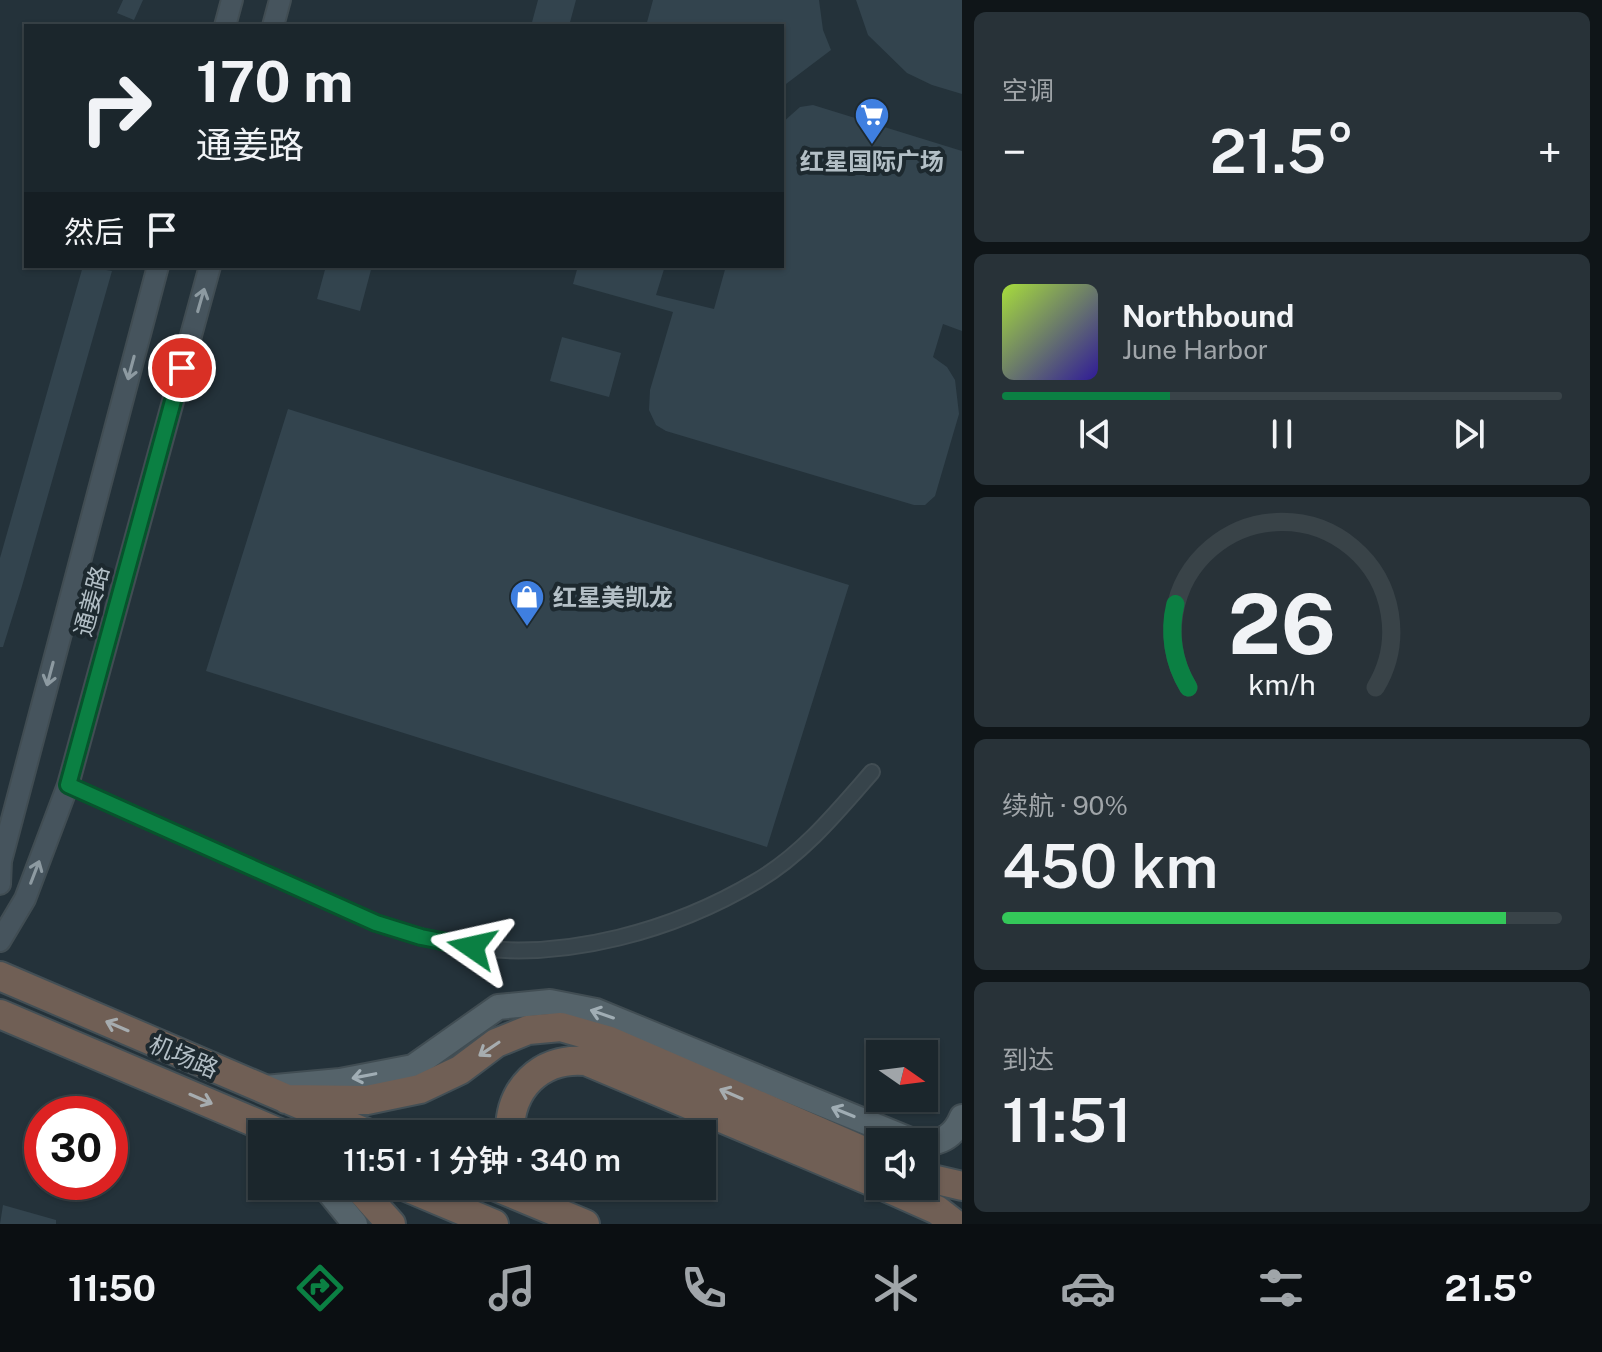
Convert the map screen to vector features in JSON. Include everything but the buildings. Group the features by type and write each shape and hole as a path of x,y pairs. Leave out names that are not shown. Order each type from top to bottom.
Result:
{"highway":[{"name":"机场路","path":"0,976 335,1120"},
{"name":"机场路","path":"0,1014 248,1121"},
{"path":"273,1094 367,1100 420,1089 460,1070 496,1043 528,1030 561,1027 610,1041 866,1152"},
{"path":"509,1120 516,1097 527,1082 542,1070 571,1060 586,1061 866,1178"},
{"path":"938,1180 962,1186"},
{"path":"370,1200 391,1224"},
{"path":"437,1200 494,1224"},
{"path":"542,1200 585,1224"},
{"path":"915,1200 937,1210 952,1222"}],"main road":[{"path":"273,1094 413,1067 498,1007 550,1002 596,1011 881,1128"},
{"path":"938,1140 945,1139 962,1117"},
{"path":"335,1200 355,1224"}],"street":[{"path":"226,24 232,0"},
{"path":"274,24 280,0"},
{"name":"通姜路","path":"0,884 1,861 157,268"},
{"name":"通姜路","path":"0,941 25,899 68,785 209,268"},
{"path":"68,785 376,923 421,937 472,947 534,950 638,932 705,907 759,880 820,831 872,772"}],"place":[{"name":"红星国际广场","path":"872,146"},
{"name":"红星美凯龙","path":"527,628"}],"route":[{"path":"182,368 68,785 376,923 421,937 472,947"}]}
